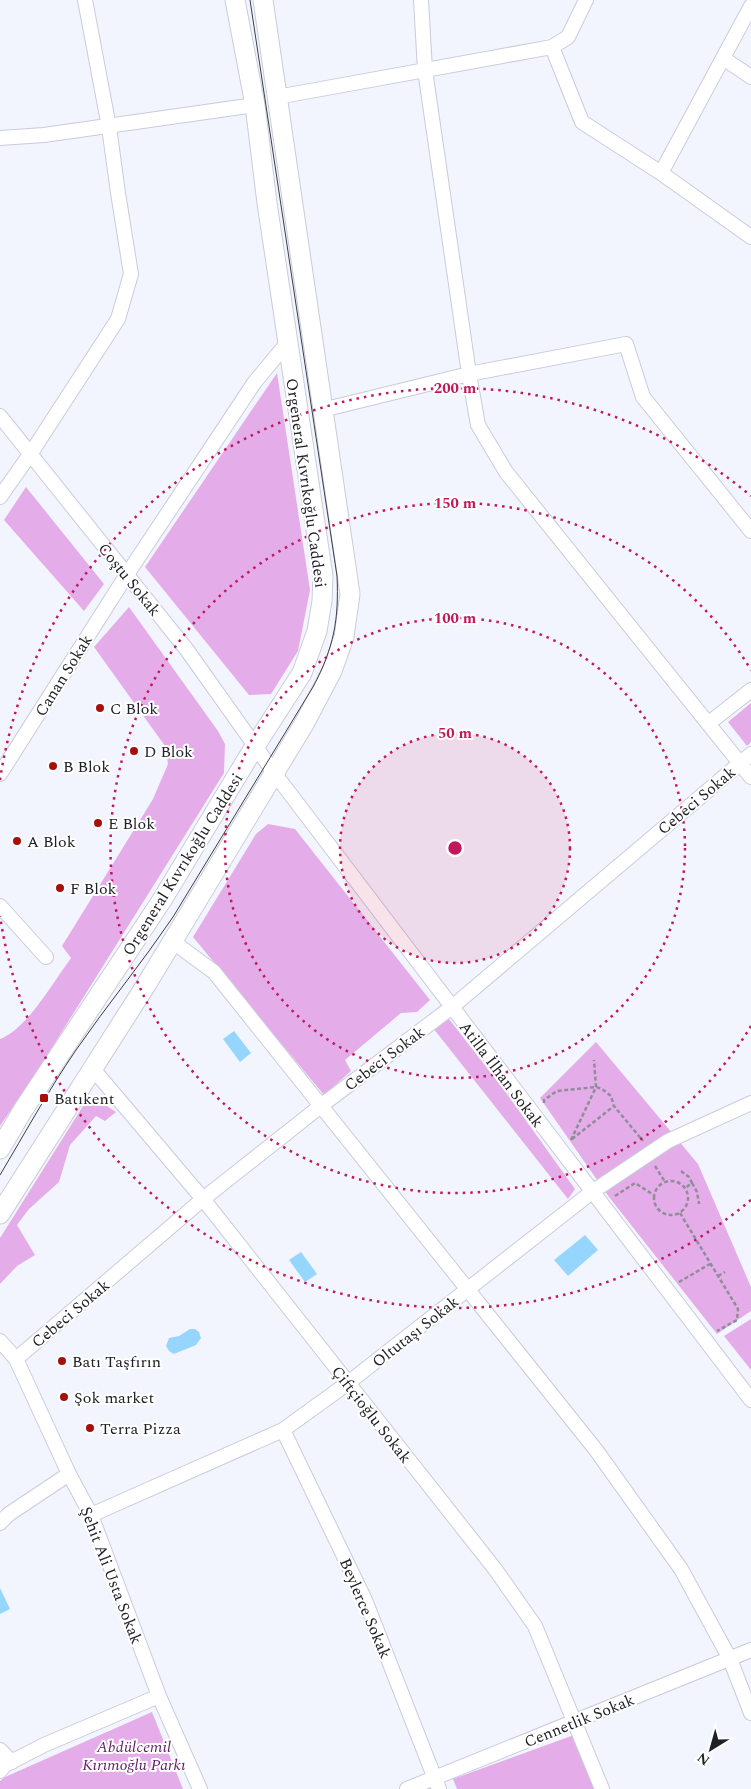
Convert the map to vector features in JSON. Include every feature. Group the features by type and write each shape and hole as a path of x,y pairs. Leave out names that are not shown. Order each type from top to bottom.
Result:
{"main road":[{"name":"Orgeneral Kıvrıkoğlu Caddesi","path":"0,1149 28,1102 162,900 255,746 302,673 317,631 322,601 323,576 267,203 255,105 235,0"},
{"path":"0,1214 172,942 275,774 332,672 344,637 350,594 262,0"}],"street":[{"path":"0,497 31,453 118,319 131,274 110,127 85,0"},
{"path":"421,0 425,70 478,425 506,472 751,777"},
{"path":"277,97 552,47 568,37 586,0"},
{"path":"661,174 751,6"},
{"path":"552,47 582,122 751,237"},
{"path":"723,58 751,77"},
{"path":"0,138 110,127 255,105"},
{"name":"Canan Sokak","path":"0,774 126,576 254,383 288,342"},
{"path":"322,410 469,374 626,344 643,397 751,531"},
{"name":"Coştu Sokak","path":"0,416 187,650 255,746"},
{"path":"709,723 751,690"},
{"name":"Atilla İlhan Sokak","path":"255,746 751,1400"},
{"name":"Cebeci Sokak","path":"16,1359 203,1199 322,1105 452,1007 751,754"},
{"path":"0,906 46,957"},
{"path":"172,942 214,972 596,1450 681,1569 730,1659 751,1713"},
{"name":"Çiftçioğlu Sokak","path":"93,1068 203,1199 495,1569 535,1626 602,1789"},
{"name":"Oltutaşı Sokak","path":"91,1515 283,1430 348,1383 592,1192 668,1141 751,1103"},
{"name":"Şehit Ali Usta Sokak","path":"0,1341 16,1359 69,1474 91,1515 159,1696 200,1789"},
{"name":"Beylerce Sokak","path":"283,1430 365,1600 437,1784"},
{"path":"0,1523 9,1514 69,1474"},
{"name":"Cennetlik Sokak","path":"407,1789 437,1784 574,1722 751,1650"},
{"path":"0,1771 5,1765 44,1745 159,1696"},
{"path":"0,1750 12,1762"}],"path":[{"path":"570,1141 596,1087 594,1060"},
{"path":"544,1106 544,1100 557,1091 596,1087 602,1089 611,1096 614,1106 643,1141 648,1154 665,1182"},
{"path":"570,1141 614,1106"},
{"path":"565,1134 570,1141"},
{"path":"681,1171 689,1177 697,1192 699,1204"},
{"path":"673,1181 681,1184 687,1191 686,1208 680,1213 670,1216 661,1213 655,1205 654,1196 658,1187 665,1182 673,1181"},
{"path":"610,1199 635,1183 654,1196"},
{"path":"684,1188 692,1183"},
{"path":"680,1213 738,1309 737,1320 717,1332 711,1325"},
{"path":"683,1290 677,1282 710,1264"},
{"path":"718,1276 725,1272"}],"green space":[{"path":"277,373 310,590 298,651 271,694 249,695 145,567"},
{"path":"26,487 104,584 84,611 4,520"},
{"path":"129,607 218,731 225,744 224,773 41,1065 0,1126 0,1039 10,1034 30,1015 71,958 62,946 153,799 168,764 165,746 94,647"},
{"path":"751,703 751,742 747,746 728,722"},
{"path":"268,824 295,829 430,1000 417,1012 401,1013 345,1060 351,1071 324,1095 193,937 256,834"},
{"path":"444,1017 449,1019 504,1090 575,1189 568,1199 433,1028"},
{"path":"596,1042 698,1164 751,1287 751,1311 717,1334 609,1197 540,1098"},
{"path":"90,1095 116,1112 105,1121 96,1116 70,1145 59,1182 29,1209 17,1225 35,1255 17,1266 0,1284 0,1238"},
{"path":"751,1319 751,1370 724,1336"},
{"name":"Abdülcemil Kırımoğlu Parkı","path":"152,1712 183,1789 0,1789 0,1781 5,1777"},
{"path":"574,1735 596,1789 457,1789 453,1779"}],"water":[{"path":"234,1031 251,1053 240,1062 223,1039"},
{"path":"585,1235 598,1250 568,1276 554,1260"},
{"path":"301,1252 317,1274 305,1282 289,1260"},
{"path":"190,1329 195,1329 199,1332 201,1338 196,1345 174,1354 169,1351 166,1346 169,1338 179,1336"},
{"path":"0,1588 10,1609 0,1614"}],"tram line":[{"path":"0,1175 46,1096 76,1050 173,917 313,687 326,659 334,633 337,606 337,576 250,0"}],"place":[{"name":"C Blok","path":"100,708"},
{"name":"D Blok","path":"134,751"},
{"name":"B Blok","path":"53,766"},
{"name":"E Blok","path":"98,823"},
{"name":"A Blok","path":"17,841"},
{"name":"F Blok","path":"60,888"},
{"name":"Batıkent","path":"44,1098"},
{"name":"Batı Taşfırın","path":"62,1361"},
{"name":"Şok market","path":"64,1397"},
{"name":"Terra Pizza","path":"90,1428"}]}
